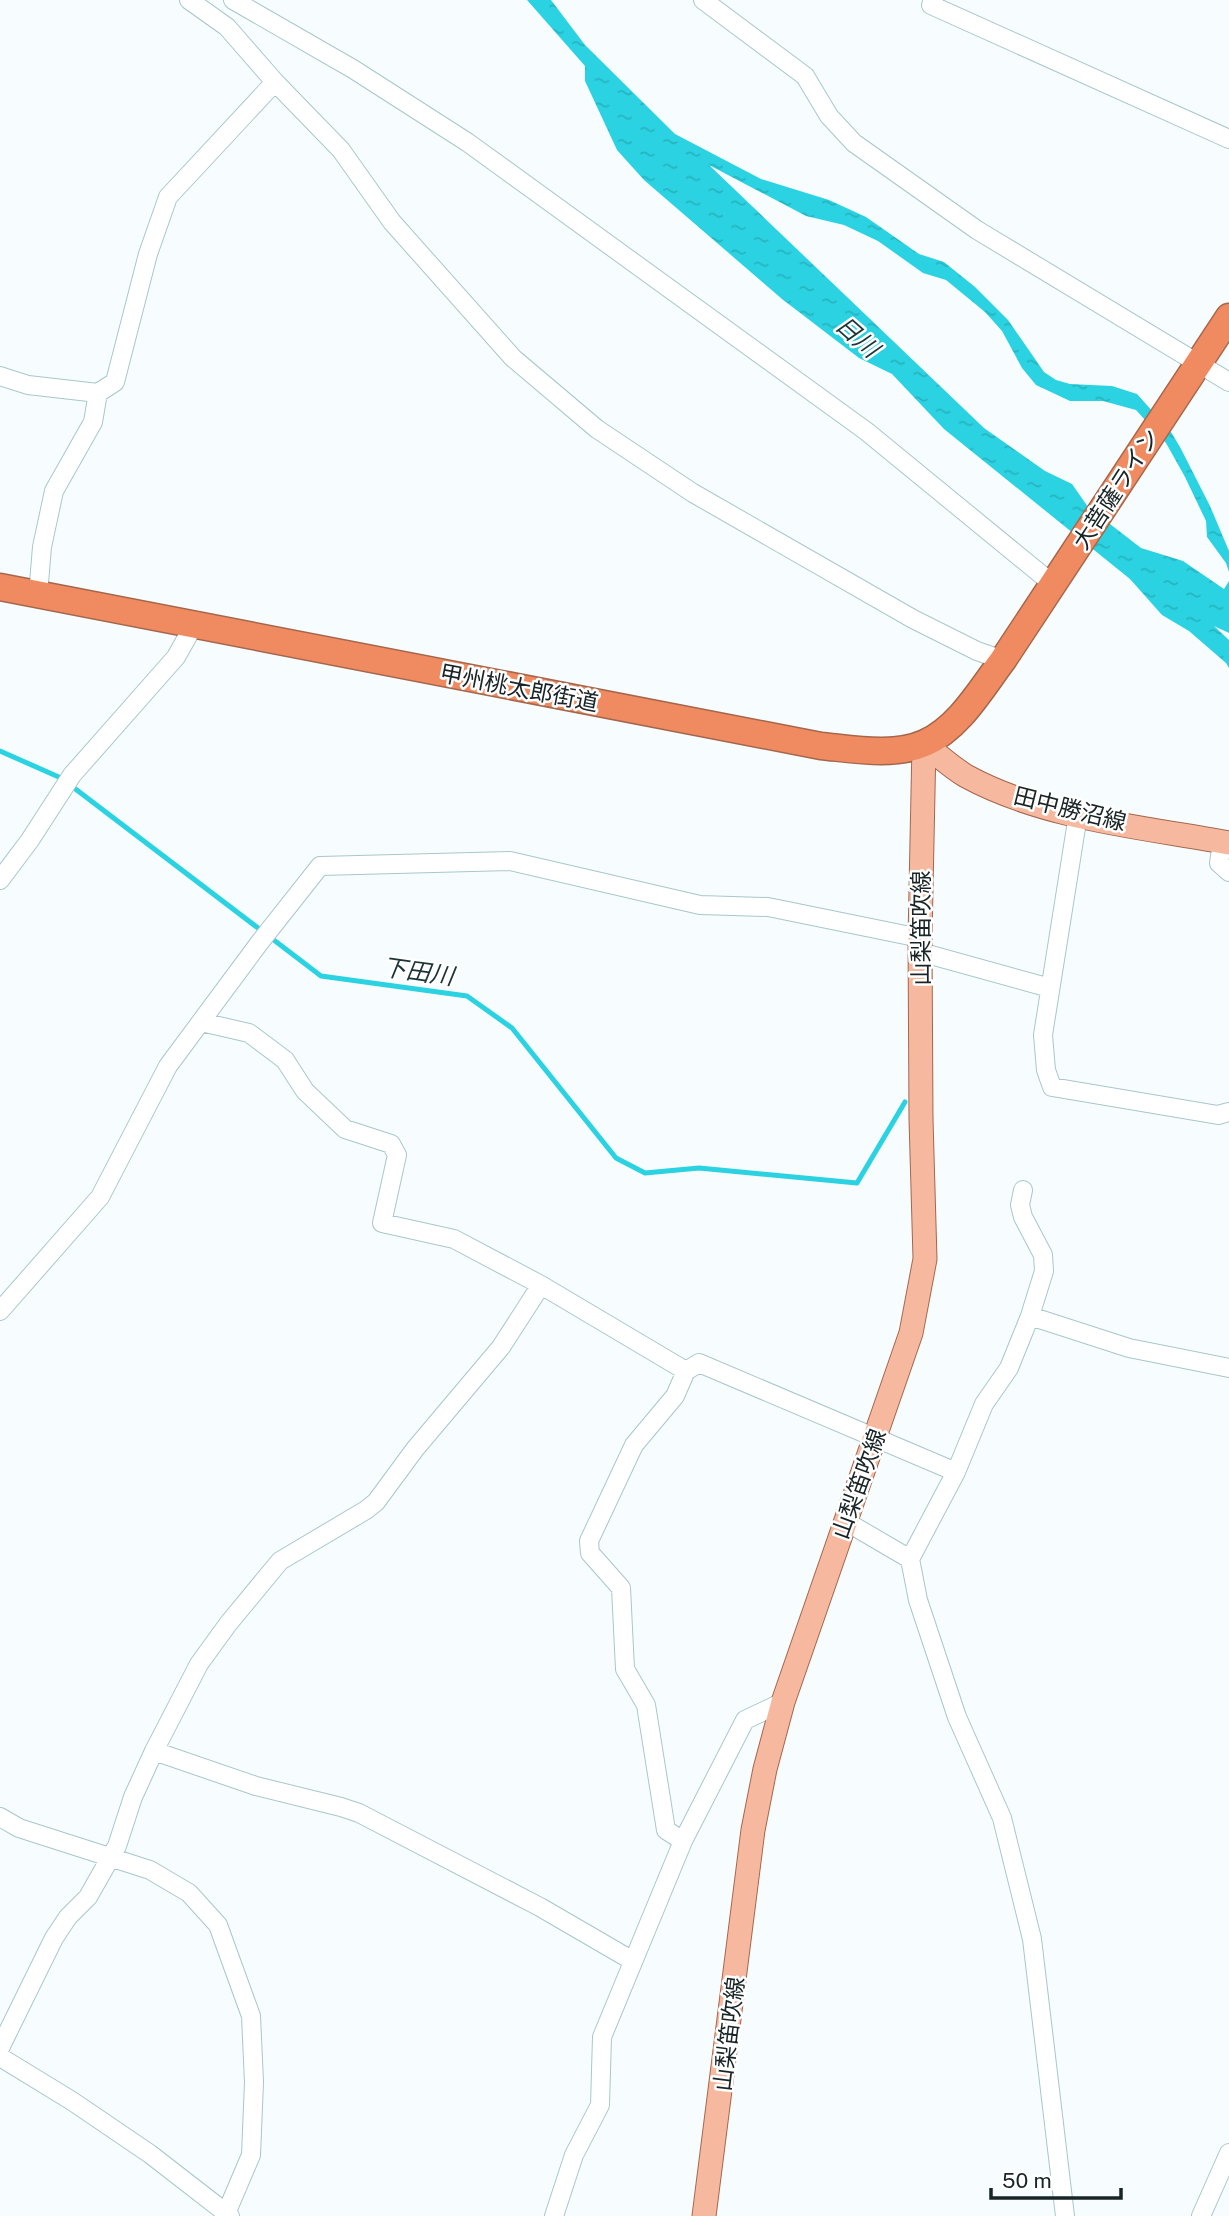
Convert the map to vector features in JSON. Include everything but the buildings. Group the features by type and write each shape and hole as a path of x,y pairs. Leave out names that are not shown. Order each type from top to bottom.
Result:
{"highway":[{"name":"大菩薩ライン","path":"1003,660 1229,317"},
{"name":"甲州桃太郎街道","path":"0,587 821,746 856,750 893,750 924,744 945,730 969,707 1003,660"}],"main road":[{"name":"田中勝沼線","path":"924,744 964,775 991,788 1078,815 1226,842"},
{"name":"山梨笛吹線","path":"704,2216 753,1830 765,1769 783,1702 911,1332 925,1259 920,945 924,744"}],"street":[{"path":"188,0 227,27 275,82 341,150 392,222 513,358 597,429 693,493 913,619 977,651 1003,660"},
{"path":"233,0 353,69 479,150 866,431 1054,585"},
{"path":"703,0 805,76 829,116 854,143 977,230 1195,369 1229,382"},
{"path":"934,0 931,5 1229,139"},
{"path":"0,376 28,384 98,393 115,382 148,254 168,197 275,82"},
{"path":"38,595 41,547 54,491 93,422 98,393"},
{"path":"0,880 30,840 67,782 176,657 194,625"},
{"path":"1078,815 1043,1035 1046,1070 1052,1087 1218,1115 1229,1112"},
{"path":"1226,842 1219,863 1229,872"},
{"path":"0,1311 100,1197 168,1066 320,866 510,861 700,905 768,906 920,945 1050,988"},
{"path":"201,1021 249,1033 285,1060 305,1091 345,1129 391,1144 397,1155 382,1223 454,1239 541,1285 686,1371"},
{"path":"1023,1190 1020,1205 1023,1217 1043,1255 1044,1271 1030,1316 1009,1368 984,1404 956,1472 910,1559 918,1600 957,1717 1002,1818 1032,1939 1065,2216"},
{"path":"0,2048 54,1938 68,1917 88,1897 117,1846 133,1797 153,1751 199,1664 280,1561 376,1502 415,1449 501,1347 541,1285"},
{"path":"1030,1316 1129,1348 1229,1368"},
{"path":"683,1841 666,1829 646,1705 625,1669 621,1588 590,1553 589,1541 634,1445 675,1395 686,1371 699,1363 956,1472"},
{"path":"845,1521 910,1559"},
{"path":"554,2216 574,2155 600,2105 602,2037 683,1841 745,1720 783,1702"},
{"path":"153,1751 256,1786 359,1813 540,1907 633,1961"},
{"path":"0,1817 19,1828 150,1870 189,1893 218,1925 251,2016 254,2082 251,2155 227,2215 150,2154 72,2101 0,2057"},
{"path":"1201,2216 1229,2153"}],"water":[{"name":"日川","path":"527,0 551,0 585,45 675,134 761,179 829,200 866,217 919,254 944,262 975,287 1008,320 1044,372 1056,380 1070,384 1112,386 1137,394 1171,432 1180,447 1229,551 1229,572 1226,563 1207,537 1206,521 1166,443 1136,410 1103,401 1070,401 1036,385 1022,368 1002,331 985,312 946,280 923,273 878,241 844,225 806,216 709,165 984,428 1045,471 1072,484 1088,507 1141,548 1183,561 1224,589 1229,581 1229,633 1214,626 1229,640 1229,668 1189,631 1162,615 1130,579 944,429 892,374 859,358 782,299 644,180 617,150 585,81 585,66"}],"waterway":[{"name":"下田川","path":"0,751 61,778 321,976 467,996 512,1028 616,1158 645,1173 699,1168 857,1183 905,1102"}]}
